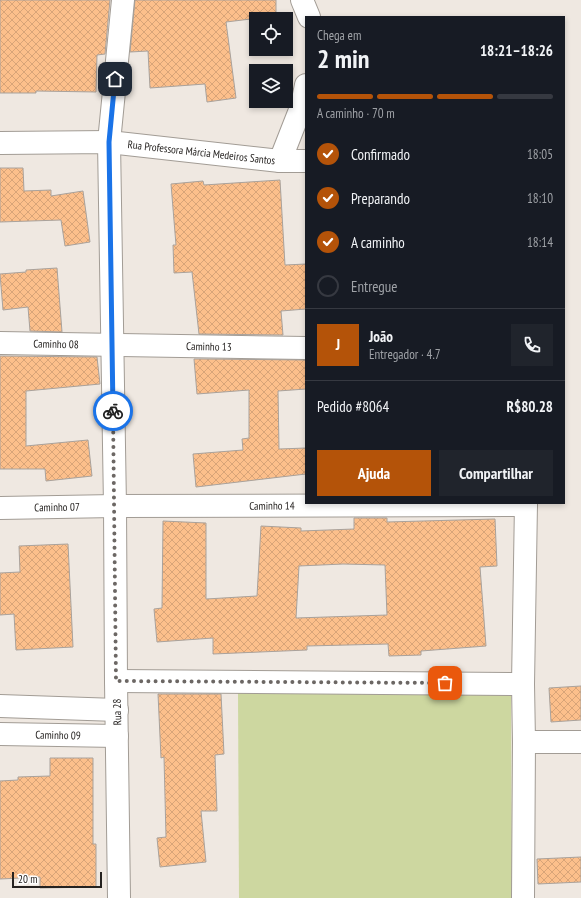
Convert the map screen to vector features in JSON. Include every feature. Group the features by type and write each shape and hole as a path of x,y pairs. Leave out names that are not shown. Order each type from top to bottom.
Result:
{"street":[{"name":"Rua 28","path":"119,898 109,142 123,0"},
{"path":"302,0 309,16"},
{"path":"280,161 302,105 305,90"},
{"name":"Rua Professora Márcia Medeiros Santos","path":"0,143 109,142 280,161 305,162"},
{"name":"Caminho 08","path":"0,343 112,344"},
{"name":"Caminho 13","path":"112,344 305,348"},
{"path":"523,898 523,684 526,504"},
{"name":"Caminho 14","path":"115,506 526,504"},
{"name":"Caminho 07","path":"0,508 115,506"},
{"path":"116,681 523,684"},
{"path":"0,706 117,710"},
{"name":"Caminho 09","path":"0,734 117,736"},
{"path":"524,742 581,742"}],"green space":[{"path":"511,692 512,898 239,898 238,693"}],"building":[{"path":"0,0 110,0 105,54 97,55 96,92 36,91 36,93 0,93"},
{"path":"135,0 276,0 276,12 249,12 249,19 226,22 236,98 207,102 205,84 150,88 148,51 130,52"},
{"path":"0,168 23,168 24,191 51,190 51,196 83,191 90,242 65,246 61,220 0,222"},
{"path":"280,180 285,265 305,264 305,309 281,311 283,335 199,334 192,272 174,273 173,245 176,245 171,184 203,181 204,185"},
{"path":"57,268 62,332 30,331 28,307 3,310 0,274 26,272 26,270"},
{"path":"0,356 97,357 100,384 26,391 26,446 88,440 92,476 46,481 45,469 0,469"},
{"path":"194,359 305,360 305,389 278,391 279,449 305,448 305,474 196,487 193,454 243,450 242,439 249,438 249,390 197,394"},
{"path":"354,518 387,518 387,522 495,519 497,566 480,567 486,646 421,651 421,655 389,656 388,644 307,646 307,650 213,654 213,638 157,642 154,609 162,608 163,521 206,523 206,599 257,596 261,526 301,528 301,531 354,529","holes":["343,564 385,565 387,615 296,618 299,566"]},
{"path":"68,544 73,647 16,650 14,614 0,615 0,573 20,572 19,546"},
{"path":"581,686 581,720 551,722 549,688"},
{"path":"158,694 221,694 224,754 215,755 217,811 201,811 206,862 160,867 157,838 166,837 164,757 161,758"},
{"path":"50,758 93,758 93,844 96,844 96,887 40,888 40,877 0,879 0,781 18,780 18,777 50,776"},
{"path":"581,857 581,882 538,884 537,859"}],"way so far":[{"path":"113,411 116,681 445,683"}],"route":[{"path":"113,411 109,142 115,79"}]}
